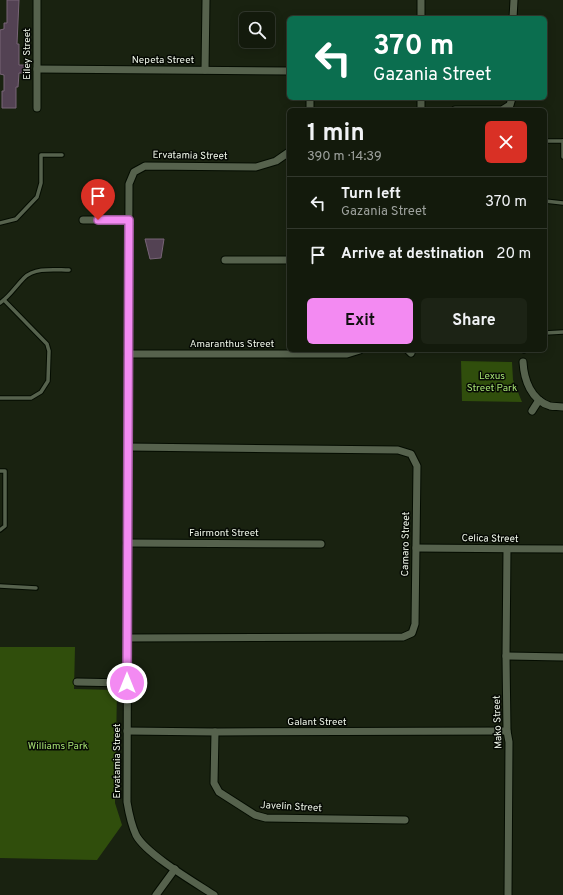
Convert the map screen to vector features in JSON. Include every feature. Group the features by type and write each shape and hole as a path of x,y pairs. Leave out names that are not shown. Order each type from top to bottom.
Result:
{"street":[{"name":"Eiley Street","path":"36,108 37,0"},
{"path":"206,0 206,70"},
{"path":"421,0 421,16"},
{"path":"513,16 514,0"},
{"name":"Nepeta Street","path":"37,69 287,71"},
{"name":"Ervatamia Street","path":"214,895 150,851 137,836 130,821 127,802 129,184 134,172 145,166 256,167 276,161 287,153"},
{"path":"83,220 129,220"},
{"path":"225,260 287,260"},
{"name":"Amaranthus Street","path":"128,354 347,354 354,352"},
{"path":"523,362 524,374 529,389 539,400 550,406 563,407"},
{"path":"532,411 539,400"},
{"name":"Camaro Street","path":"127,638 403,637 412,633 415,624 416,548 416,466 412,454 398,450 128,447"},
{"name":"Fairmont Street","path":"128,543 321,544"},
{"name":"Celica Street","path":"416,548 563,549"},
{"name":"Mako Street","path":"507,549 506,656 507,731 509,742 508,895"},
{"path":"506,656 563,657"},
{"path":"77,682 127,683"},
{"name":"Galant Street","path":"127,731 507,731"},
{"name":"Javelin Street","path":"215,732 214,782 219,792 255,815 266,818 405,820"},
{"path":"156,895 175,869"}],"lane":[{"path":"547,141 563,141 563,156"},
{"path":"0,223 16,219 37,197 41,183 41,155 62,155"},
{"path":"547,201 563,203"},
{"path":"0,303 25,277 40,271 69,270"},
{"path":"0,398 31,398 41,392 48,381 49,351 47,344 4,300"},
{"path":"547,333 563,332"},
{"path":"0,472 5,472 5,526 0,530"},
{"path":"0,586 36,588"}],"green space":[{"name":"Lexus Street Park","path":"461,361 512,362 513,380 522,402 462,401"},
{"name":"Williams Park","path":"0,647 75,647 74,689 117,690 115,803 122,825 97,860 0,858"}],"building":[{"path":"7,0 19,0 17,44 19,44 19,65 25,65 25,73 19,73 18,87 16,87 16,108 2,108 4,75 0,74 0,30 4,29 4,23 7,23"},
{"path":"145,239 164,239 161,258 150,259"}],"route":[{"path":"98,220 129,220 127,683"}]}
